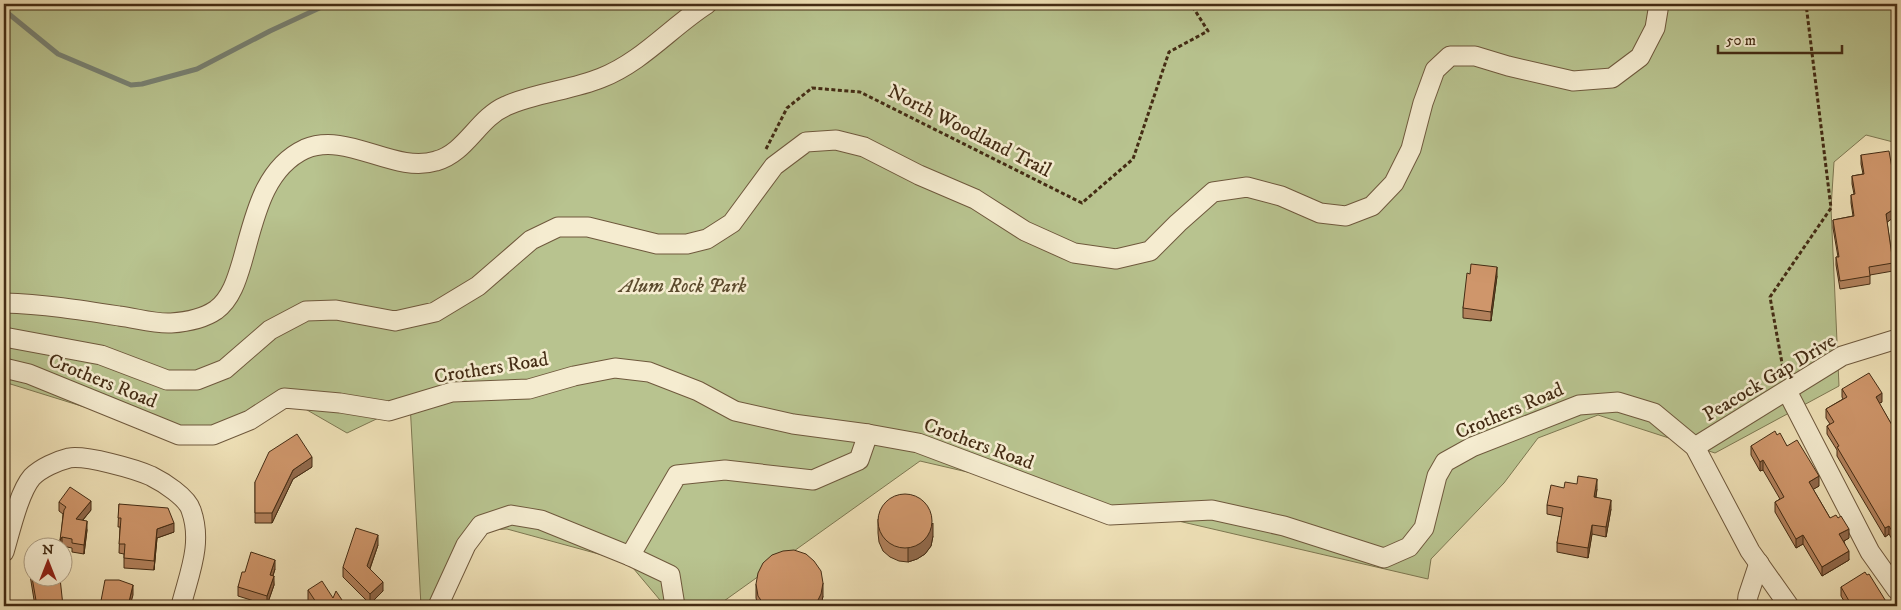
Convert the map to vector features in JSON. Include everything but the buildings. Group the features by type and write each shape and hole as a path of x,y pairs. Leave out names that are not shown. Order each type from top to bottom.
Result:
{"street":[{"path":"4,303 39,304 169,323 199,318 217,309 236,286 261,199 275,173 289,158 306,148 326,144 356,148 405,163 434,162 453,153 488,118 505,106 602,78 637,58 707,4"},
{"path":"4,338 101,355 167,380 197,380 225,369 270,330 306,311 336,310 396,320 434,312 478,286 531,240 558,227 588,227 657,244 687,244 707,239 732,223 774,166 806,142 836,140 864,147 919,175 975,199 1025,231 1074,253 1116,259 1150,251 1213,192 1247,187 1281,196 1320,213 1346,216 1372,206 1394,183 1411,149 1423,102 1435,70 1450,56 1475,56 1508,66 1573,81 1612,78 1640,57 1655,28 1659,4"},
{"name":"Peacock Gap Drive","path":"1695,447 1842,356 1897,339"},
{"name":"Crothers Road","path":"4,368 29,374 179,435 213,435 250,420 284,398 340,403 389,411 452,392 529,389 574,376 616,368 649,372 698,390 735,411 793,424 918,443 1110,515 1212,510 1284,526 1384,558 1409,547 1424,528 1437,476 1445,462 1472,447 1579,404 1618,402 1654,413 1695,447 1750,551 1788,606"},
{"path":"1787,391 1870,552 1897,590"},
{"path":"630,556 677,475 725,470 812,480 858,460 868,434"},
{"path":"4,552 22,497 32,478 48,465 70,458 100,461 151,476 175,491 191,507 196,528 196,549 181,606"},
{"path":"438,606 466,545 482,525 511,515 541,520 630,556 670,575 675,606"},
{"path":"1748,606 1748,596 1759,563"}],"path":[{"name":"North Woodland Trail","path":"763,153 786,108 812,88 860,92 1082,204 1133,160 1169,52 1208,31 1191,4"},
{"path":"1787,391 1770,297 1831,208 1806,4"}],"green space":[{"name":"Alum Rock Park","path":"4,4 1897,4 1897,143 1866,135 1834,162 1831,208 1839,386 1715,453 1598,415 1538,438 1504,483 1431,559 1428,579 920,461 717,606 665,606 628,562 507,529 486,530 441,606 421,606 410,403 347,433 288,399 215,438 165,432 4,382"}],"waterway":[{"path":"4,10 58,54 131,85 142,84 197,69 270,31 328,4"}]}
